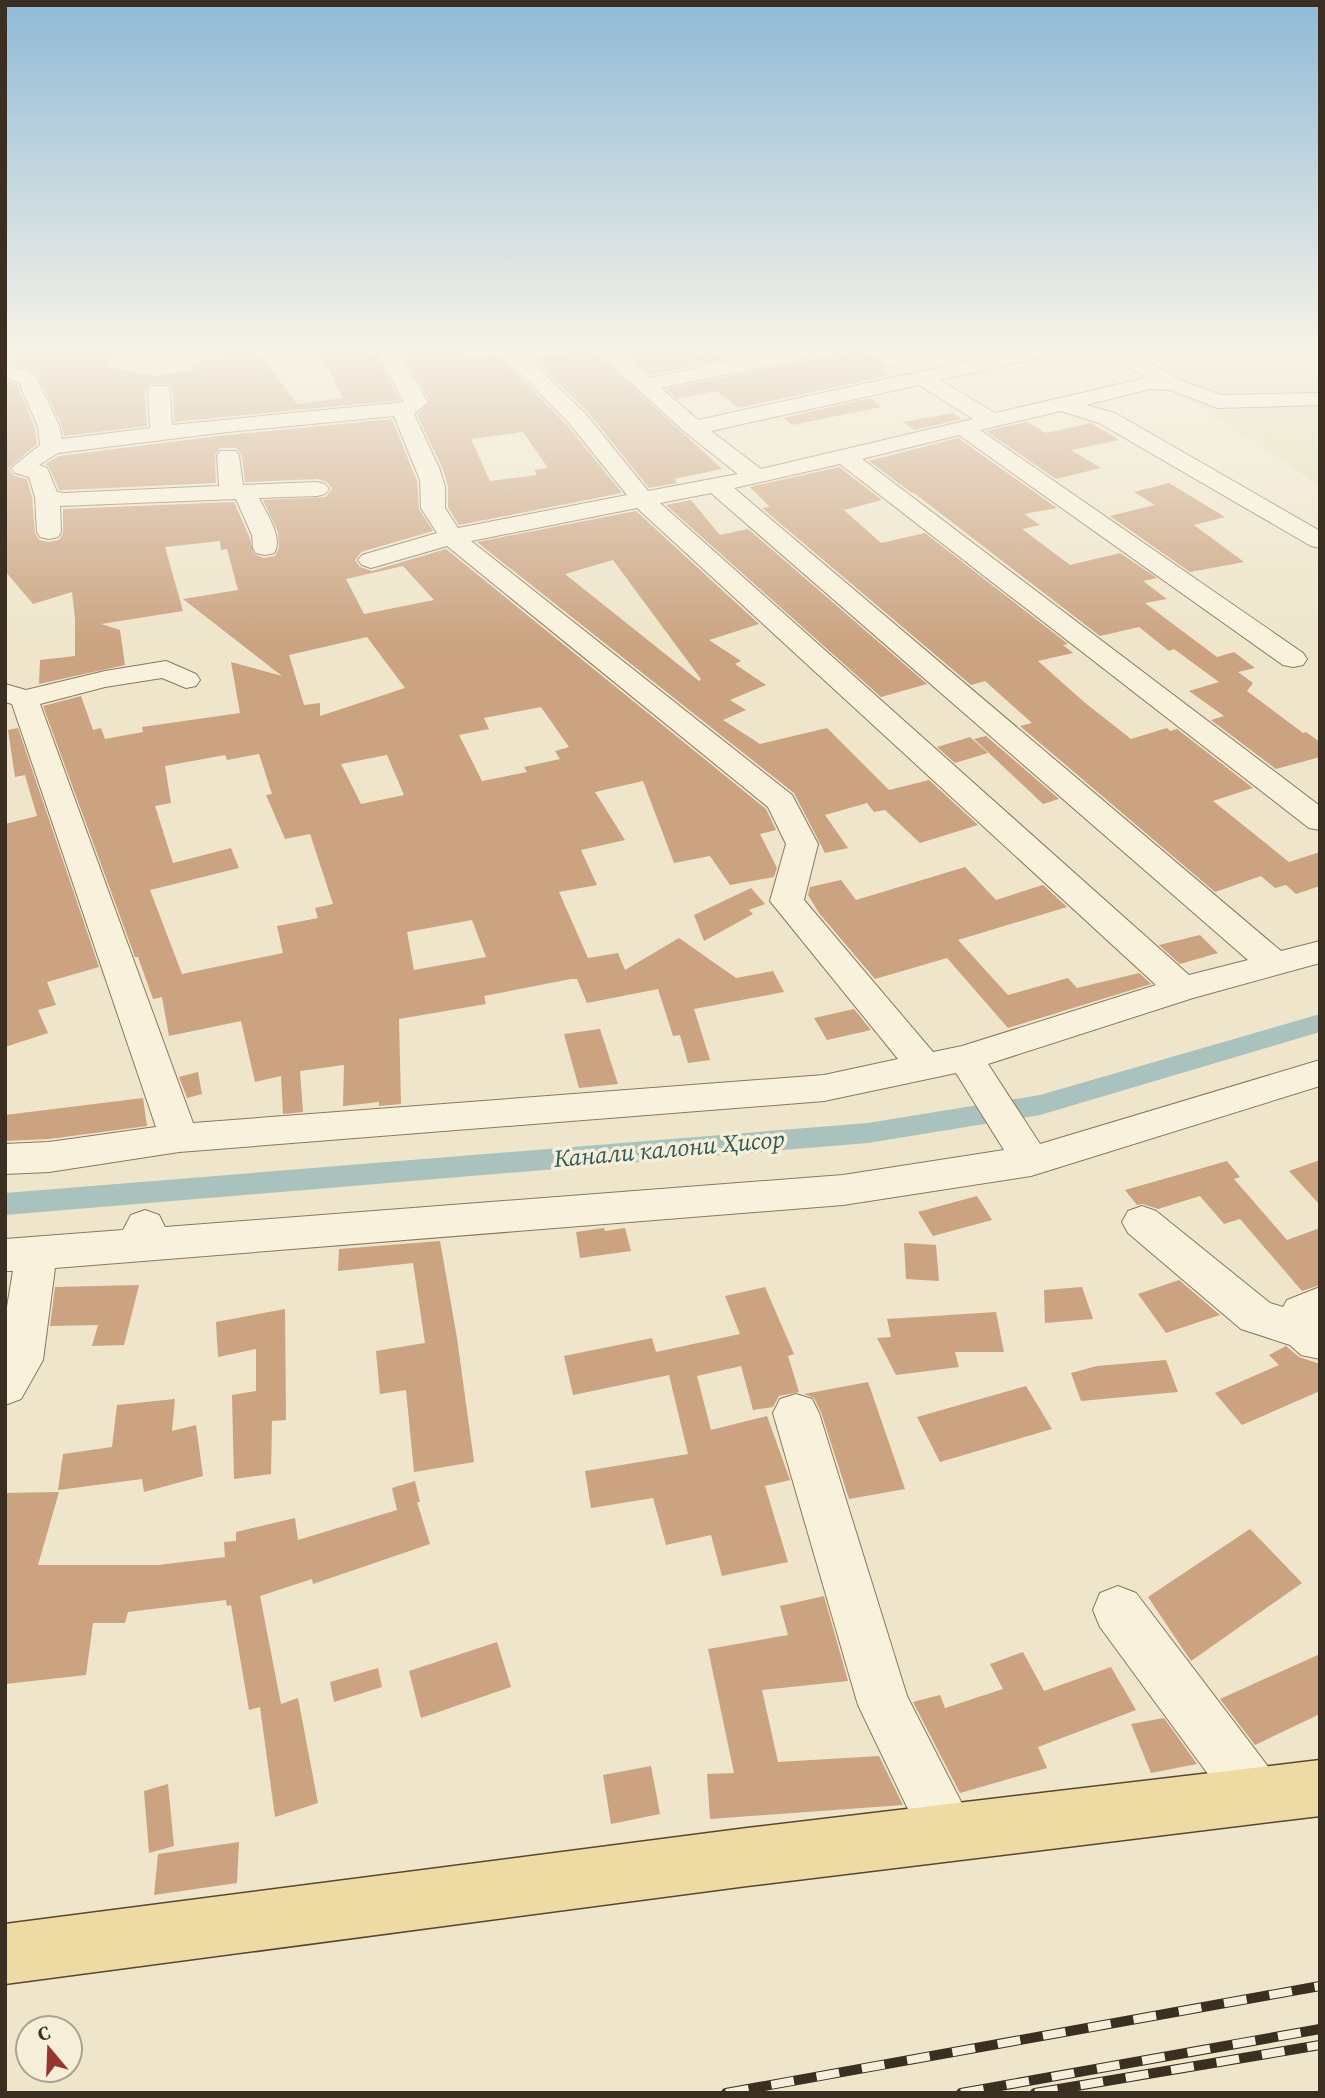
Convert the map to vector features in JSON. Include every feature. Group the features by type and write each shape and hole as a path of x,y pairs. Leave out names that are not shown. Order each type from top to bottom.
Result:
{"main road":[{"path":"5,1954 1320,1788"}],"street":[{"path":"14,472 48,450"},
{"path":"418,450 433,486 432,506 451,537 781,802 802,844 786,901 925,1067"},
{"path":"603,450 643,500 1182,989"},
{"path":"722,450 757,477"},
{"path":"371,560 451,537 717,486 875,450"},
{"path":"994,450 1293,659"},
{"path":"1162,450 1320,541"},
{"path":"228,456 231,487 264,535 265,548"},
{"path":"845,457 1320,821"},
{"path":"14,472 39,473 47,496 49,532"},
{"path":"717,486 1276,965"},
{"path":"47,496 64,500 317,489"},
{"path":"179,1138 15,696 166,669 186,680"},
{"path":"5,1159 49,1157 179,1138 824,1088 925,1067 968,1063 1182,989 1320,952"},
{"path":"968,1063 1026,1153"},
{"path":"5,1387 21,1360 21,1254 142,1236 843,1190 1026,1153 1320,1073"},
{"path":"1142,1222 1256,1317 1314,1327"},
{"path":"796,1413 884,1705 949,1833"},
{"path":"1118,1610 1257,1796"}],"shaded area":[{"path":"1266,450 1320,450 1320,486"}],"building":[{"path":"5,450 30,450 8,468 14,476 27,479 32,497 35,533 39,540 59,540 63,533 63,509 234,502 254,554 264,558 275,556 279,547 278,532 263,500 326,497 332,489 327,482 317,479 245,482 242,456 237,450 404,450 417,481 419,509 433,531 361,552 355,560 360,567 372,571 446,549 766,809 776,830 760,834 777,868 774,877 730,885 710,856 674,863 643,781 595,792 625,840 581,850 597,885 559,892 588,958 618,953 625,970 679,938 736,978 773,971 784,992 694,1009 710,1060 688,1063 680,1035 673,1036 658,989 587,1003 577,979 571,979 484,996 486,1004 399,1019 401,1104 379,1106 379,1102 343,1106 344,1065 300,1071 303,1112 283,1114 281,1076 255,1082 241,1021 169,1036 162,997 153,999 138,957 135,957 43,706 81,696 93,730 101,728 105,739 143,732 142,727 240,713 231,662 282,676 183,599 238,590 227,549 221,550 220,541 165,547 183,611 101,624 120,630 125,665 39,684 40,660 75,656 72,592 33,604 5,571","holes":["403,566 434,600 364,614 346,579","367,637 405,688 320,716 320,703 304,705 289,655","541,707 569,747 555,751 560,759 524,767 527,772 482,781 459,735 489,729 484,718","259,754 272,794 266,795 285,839 310,834 333,904 315,908 318,918 277,926 283,953 182,974 150,890 239,868 231,848 173,863 155,806 171,803 165,766 225,755 227,760","387,755 404,795 361,804 341,764","472,920 486,957 414,970 407,932"]},
{"path":"108,450 219,450 215,455 216,483 59,490 45,464 59,456"},
{"path":"434,450 476,450 490,481 537,475 534,470 548,468 535,450 587,450 622,493 459,525 448,507 448,487"},
{"path":"618,450 701,450 722,469 674,479 677,483 649,488"},
{"path":"912,450 975,450 1057,508 1024,514 1040,525 1022,529 1070,565 1120,553 1157,578 1143,581 1167,599 1145,603 1217,657 1234,652 1255,668 1238,672 1253,683 1247,691 1303,733 1306,732 1320,742 1320,757 1276,769 1211,720 1224,716 1189,691 1219,682 1174,649 1169,651 1139,627 1100,636 869,461"},
{"path":"1014,450 1071,450 1101,468 1056,479"},
{"path":"839,467 882,500 844,510 881,543 925,533 1068,644 1063,645 1073,653 1038,661 1131,739 1167,728 1170,731 1177,729 1253,788 1213,801 1289,862 1320,852 1320,886 1296,894 1286,885 1275,888 1261,876 1215,892 1020,726 1032,723 985,681 971,685 762,508 770,507 750,487"},
{"path":"1169,483 1225,517 1194,525 1244,562 1190,572 1110,516 1155,505 1134,492"},
{"path":"691,500 720,535 748,529 927,684 881,697 666,505"},
{"path":"636,511 759,624 709,640 741,661 735,664 766,685 730,700 746,710 723,720 760,744 827,728 889,790 929,780 978,825 920,843 885,810 874,812 867,803 825,815 848,848 825,853 794,793 477,542","holes":["613,560 701,679 699,681 565,574"]},
{"path":"18,728 99,967 47,982 56,1005 38,1010 48,1033 5,1047 5,824 37,816 25,775 15,777 8,730"},
{"path":"986,736 1059,799 1043,804 974,739"},
{"path":"970,737 988,753 955,763 937,747"},
{"path":"965,867 996,900 1043,885 1067,907 958,940 1008,995 1068,978 1077,988 1139,973 1151,984 1008,1028 947,958 875,979 819,913 808,895 810,887 841,880 856,900"},
{"path":"751,888 765,904 749,910 753,914 704,941 694,915"},
{"path":"1200,935 1218,953 1180,964 1159,945"},
{"path":"854,1009 871,1030 827,1040 814,1018"},
{"path":"600,1029 618,1084 579,1088 564,1034"},
{"path":"198,1072 202,1094 187,1098 179,1077"},
{"path":"143,1098 147,1126 49,1139 5,1141 5,1115"},
{"path":"1320,1160 1320,1205 1289,1171"},
{"path":"1227,1161 1240,1177 1234,1179 1287,1240 1320,1228 1320,1285 1302,1291 1240,1219 1224,1224 1200,1196 1158,1209 1143,1204 1137,1205 1125,1190"},
{"path":"977,1196 992,1220 933,1236 918,1212"},
{"path":"604,1228 605,1231 625,1228 631,1251 580,1258 576,1232"},
{"path":"440,1241 474,1462 414,1472 406,1390 380,1394 376,1351 425,1343 413,1263 338,1271 339,1249"},
{"path":"904,1243 936,1245 939,1281 906,1279"},
{"path":"1179,1280 1220,1315 1166,1333 1138,1294"},
{"path":"139,1285 124,1345 92,1346 98,1325 50,1326 55,1287"},
{"path":"765,1287 794,1354 788,1356 799,1392 779,1396 773,1407 753,1410 741,1366 697,1376 711,1430 767,1416 790,1480 765,1486 788,1562 722,1576 711,1535 666,1545 653,1498 591,1508 585,1471 688,1454 669,1375 573,1395 564,1356 652,1338 656,1352 740,1334 725,1296"},
{"path":"1082,1287 1093,1319 1045,1323 1044,1290"},
{"path":"285,1309 286,1420 272,1421 271,1474 234,1479 232,1395 256,1391 256,1349 218,1357 216,1322"},
{"path":"996,1312 1004,1352 955,1352 959,1367 896,1375 877,1338 891,1337 887,1319"},
{"path":"1286,1346 1299,1357 1320,1364 1320,1391 1242,1425 1215,1393 1279,1365 1269,1355"},
{"path":"1166,1360 1178,1392 1081,1401 1071,1373 1097,1366"},
{"path":"868,1382 905,1489 849,1499 821,1412 814,1398 804,1394"},
{"path":"1026,1386 1052,1429 940,1462 917,1417"},
{"path":"175,1399 172,1431 196,1425 203,1476 144,1492 142,1479 58,1490 63,1454 112,1447 117,1405"},
{"path":"415,1481 420,1502 417,1502 430,1544 313,1584 312,1579 260,1596 281,1704 298,1698 318,1803 275,1817 260,1707 249,1710 231,1605 227,1606 226,1600 128,1612 125,1623 93,1623 86,1675 5,1684 5,1493 59,1492 38,1565 158,1565 225,1557 224,1542 236,1541 236,1532 295,1518 298,1540 397,1510 392,1488"},
{"path":"1250,1529 1302,1583 1191,1661 1148,1597"},
{"path":"824,1596 848,1681 762,1690 778,1762 879,1756 903,1805 710,1819 707,1774 734,1773 708,1649 788,1635 780,1606"},
{"path":"497,1642 511,1687 421,1718 409,1671"},
{"path":"1023,1652 1044,1691 1111,1667 1136,1710 1038,1747 1047,1768 960,1793 913,1702 940,1695 945,1708 1003,1689 990,1664"},
{"path":"1320,1654 1320,1714 1255,1745 1220,1699"},
{"path":"378,1668 382,1687 334,1702 330,1682"},
{"path":"1164,1718 1197,1764 1151,1773 1131,1724"},
{"path":"651,1766 660,1814 611,1824 603,1775"},
{"path":"168,1784 174,1846 149,1853 144,1791"},
{"path":"239,1842 237,1883 154,1895 158,1854"}],"waterway":[{"name":"Канали калони Ҳисор","path":"5,1204 868,1133 1040,1105 1320,1023"}],"railway":[{"path":"726,2093 1320,1986"},
{"path":"961,2093 1320,2029"},
{"path":"1035,2093 1320,2045"}]}
